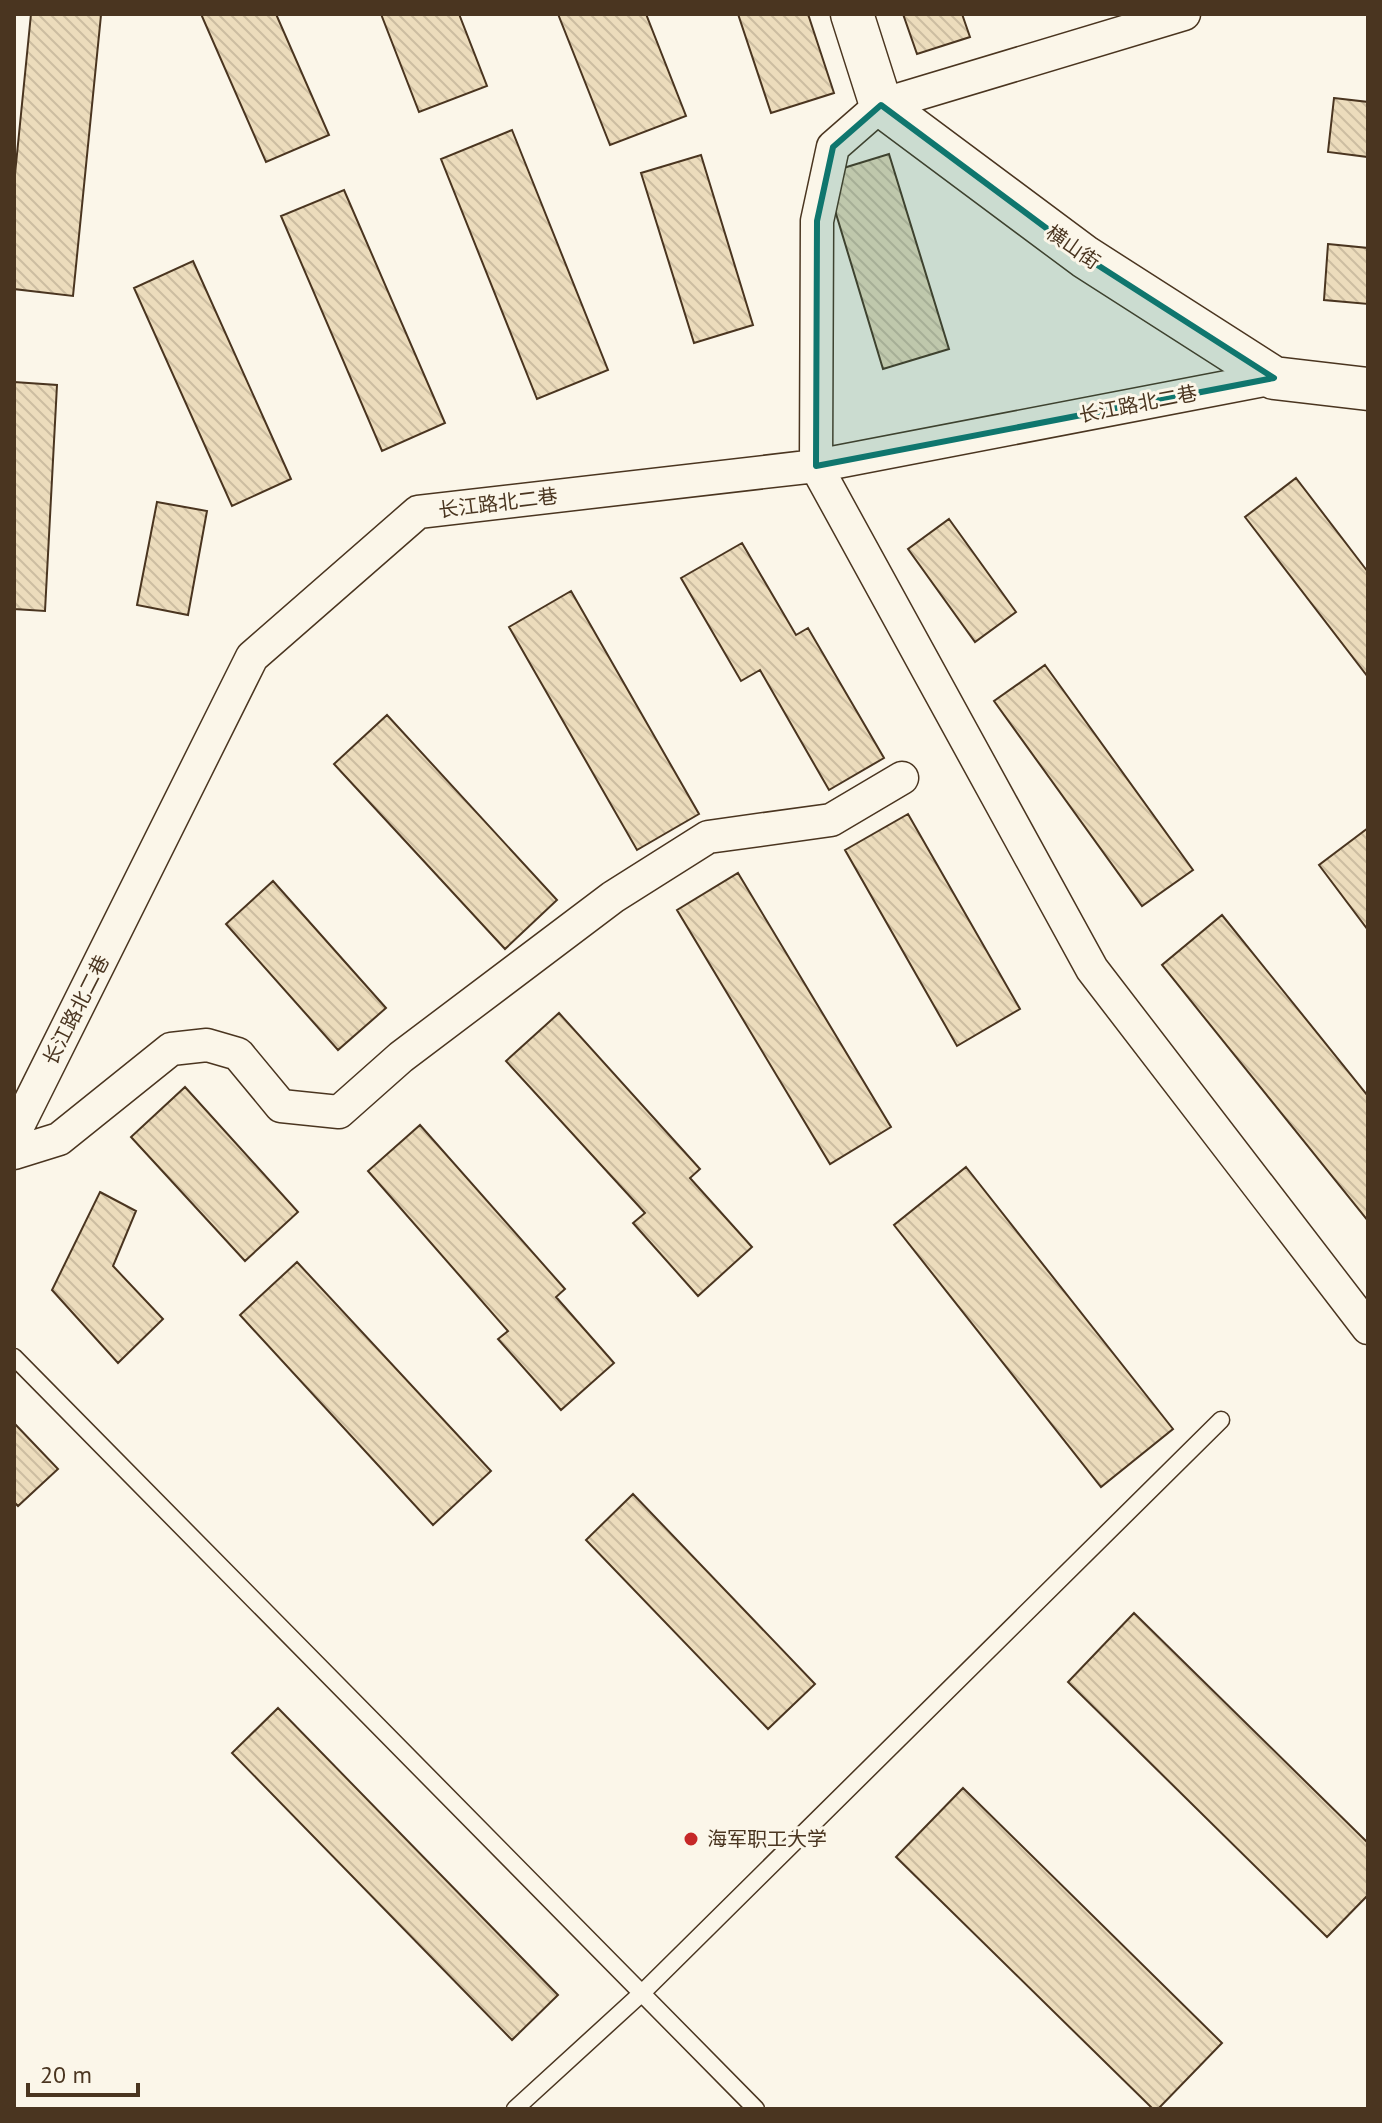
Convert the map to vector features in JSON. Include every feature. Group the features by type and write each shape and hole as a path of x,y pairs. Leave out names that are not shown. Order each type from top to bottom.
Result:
{"street":[{"path":"852,14 881,105"},
{"path":"1184,14 881,105 833,147 817,221 816,466 1092,969 1368,1328"},
{"name":"横山街","path":"881,105 1085,257 1274,378 1368,389"},
{"name":"长江路北二巷","path":"14,1134 252,657 418,512 816,466 1274,378"},
{"path":"14,1153 59,1139 171,1049 207,1045 238,1054 281,1106 339,1112 401,1057 613,897 708,837 831,820 902,778"}],"lane":[{"path":"14,1357 756,2109"},
{"path":"515,2109 643,1992 1221,1420"}],"highlighted area":[{"path":"881,105 1085,257 1274,378 816,466 817,221 833,147"}],"building":[{"path":"31,14 101,15 73,296 14,289 14,184"},
{"path":"201,14 276,14 329,135 266,162"},
{"path":"381,14 459,14 487,86 419,112"},
{"path":"558,14 646,14 686,116 610,145"},
{"path":"738,14 808,14 834,93 771,113"},
{"path":"903,14 962,14 970,37 917,54"},
{"path":"1334,98 1368,102 1368,157 1328,152"},
{"path":"512,130 608,370 537,399 441,159"},
{"path":"889,154 949,349 883,369 824,174"},
{"path":"701,155 753,325 694,343 641,173"},
{"path":"344,190 445,423 382,451 281,216"},
{"path":"1328,244 1368,248 1368,304 1324,300"},
{"path":"193,261 291,479 232,506 134,288"},
{"path":"14,382 57,385 45,611 14,609"},
{"path":"1296,478 1368,572 1368,677 1245,517"},
{"path":"157,502 207,511 188,615 137,605"},
{"path":"949,519 1016,612 975,642 908,549"},
{"path":"742,543 796,635 808,628 884,758 829,790 760,670 741,681 681,578"},
{"path":"571,591 699,814 637,850 509,627"},
{"path":"1045,665 1193,870 1142,906 994,701"},
{"path":"387,715 557,900 505,949 334,764"},
{"path":"908,814 1020,1009 957,1046 845,850"},
{"path":"1368,828 1368,930 1319,865"},
{"path":"738,873 891,1127 830,1164 677,910"},
{"path":"273,881 386,1008 338,1050 226,924"},
{"path":"1222,915 1368,1096 1368,1221 1162,965"},
{"path":"559,1013 700,1169 690,1178 752,1247 698,1296 633,1223 645,1213 506,1061"},
{"path":"185,1087 298,1212 245,1261 131,1137"},
{"path":"420,1125 565,1289 556,1297 614,1363 561,1410 498,1339 508,1331 368,1171"},
{"path":"966,1167 1173,1429 1101,1487 894,1225"},
{"path":"100,1192 136,1211 113,1266 163,1319 118,1363 52,1290"},
{"path":"297,1262 491,1471 433,1525 240,1315"},
{"path":"14,1423 58,1469 18,1506 14,1502"},
{"path":"633,1494 815,1684 768,1729 586,1540"},
{"path":"1134,1613 1368,1843 1368,1895 1327,1937 1068,1682"},
{"path":"278,1708 558,1995 512,2040 232,1753"},
{"path":"963,1788 1222,2043 1158,2109 1153,2109 896,1857"}],"place":[{"name":"海军职工大学","path":"691,1839"}]}
